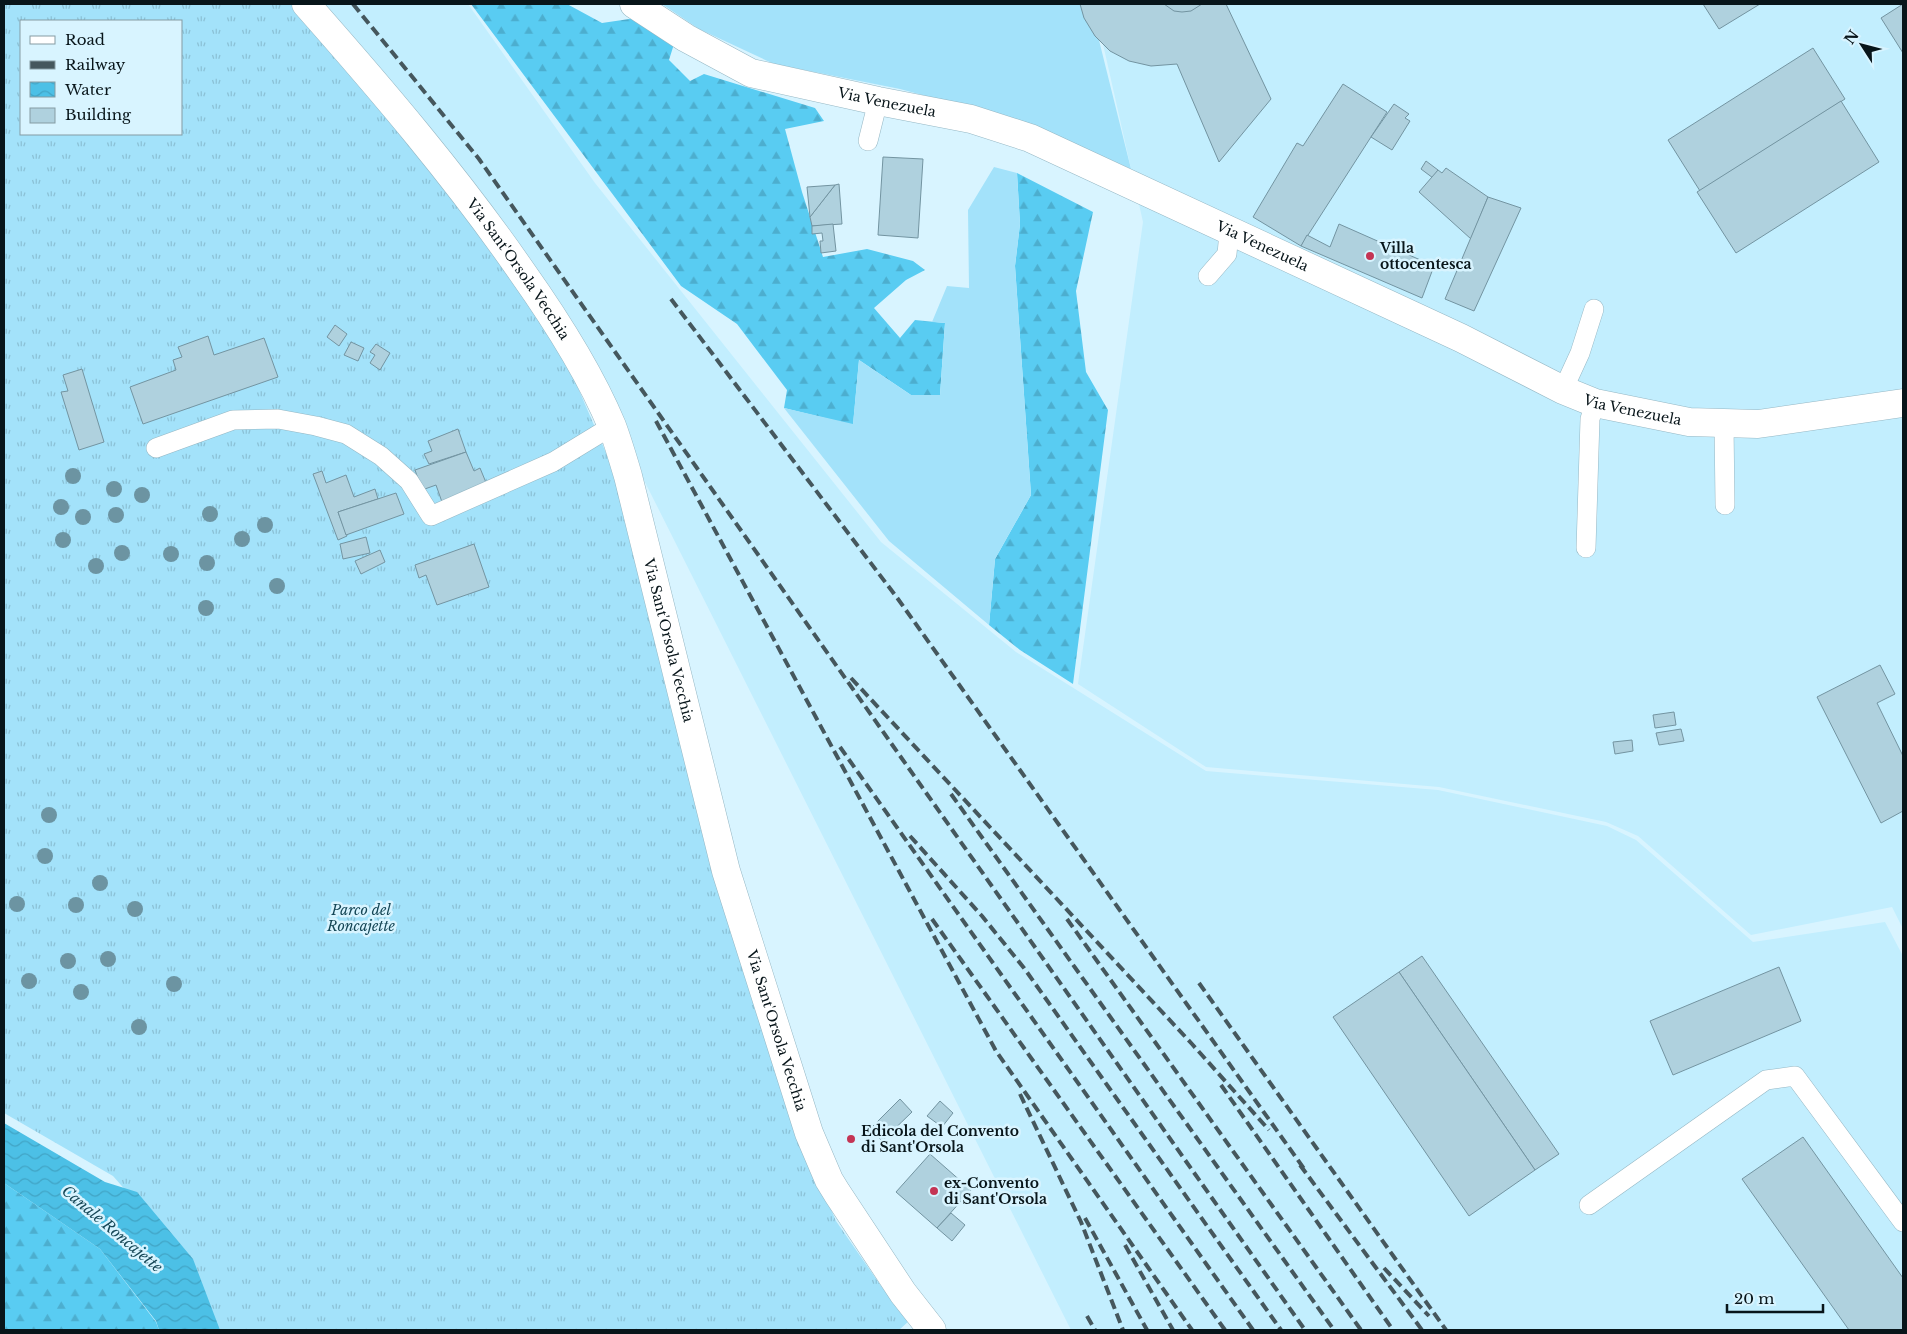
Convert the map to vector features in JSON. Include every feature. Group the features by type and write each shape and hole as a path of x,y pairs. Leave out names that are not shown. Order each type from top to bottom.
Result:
{"street":[{"name":"Via Sant'Orsola Vecchia","path":"306,4 404,118 487,221 555,319 585,371 612,426 628,476 726,871 809,1133 829,1180 837,1193 903,1293 932,1330"},
{"name":"Via Venezuela","path":"634,4 686,38 751,73 971,119 1030,138 1229,232 1434,325 1563,390 1595,403 1689,422 1758,424 1903,403"}],"lane":[{"path":"868,141 878,101"},
{"path":"1208,276 1227,254 1229,232"},
{"path":"1563,390 1580,353 1594,309"},
{"path":"1586,548 1590,419 1595,403"},
{"path":"156,448 233,420 278,419 316,426 346,434 381,456 408,481 431,516 553,462 612,426"},
{"path":"1724,423 1725,504"},
{"path":"1589,1205 1766,1080 1795,1076 1903,1222"}],"shaded area":[{"path":"310,4 468,4 595,183 881,542 1016,652 1206,771 1438,790 1607,826 1636,840 1753,942 1885,922 1903,956 1903,1330 1071,1330 559,311"},
{"path":"1094,4 1903,4 1903,929 1892,907 1751,935 1638,836 1606,822 1439,787 1206,767 1078,684 1143,222"}],"green space":[{"name":"Parco del Roncajette","path":"4,4 295,4 337,51 550,323 616,476 802,1143 836,1221 881,1286 909,1321 899,1330 218,1330 196,1270 113,1176 4,1113"},
{"path":"471,4 567,4 602,23 636,18 674,44 669,60 690,81 704,74 815,108 824,121 785,129 802,192 823,257 867,249 913,261 925,270 906,280 874,308 900,338 915,320 945,323 940,395 911,395 859,360 853,425 784,408 787,390 737,324 681,286"},
{"path":"662,4 1090,4 1131,169 1031,124 900,89 774,64 699,29"},
{"path":"994,167 1017,173 1020,224 1015,266 1031,495 995,559 989,625 889,541 784,408 853,424 859,360 911,395 940,395 945,323 932,322 947,286 969,288 968,210"},
{"path":"1017,173 1093,212 1076,291 1086,372 1108,410 1073,684 1020,650 989,625 995,559 1031,495 1015,266 1020,224"},
{"path":"4,1183 100,1249 156,1322 159,1330 4,1330"}],"water":[{"name":"Canale Roncajette","path":"4,1123 105,1182 137,1192 193,1259 220,1330 159,1330 156,1321 100,1249 4,1183"}],"building":[{"path":"1080,4 1226,4 1271,99 1219,162 1177,64 1151,66 1129,61 1110,51 1095,36 1084,18"},
{"path":"1164,4 1202,4 1191,11 1182,12 1174,11"},
{"path":"1703,4 1760,4 1719,29"},
{"path":"1903,4 1903,53 1881,18"},
{"path":"1813,48 1845,99 1700,191 1668,140"},
{"path":"1343,84 1387,112 1301,246 1253,217 1297,143 1303,146"},
{"path":"1841,101 1879,162 1736,253 1697,192"},
{"path":"1394,104 1409,114 1405,118 1410,121 1392,150 1371,137"},
{"path":"883,157 923,159 918,238 878,235"},
{"path":"1426,161 1438,170 1433,178 1421,169"},
{"path":"1446,168 1488,197 1471,239 1419,192 1438,170 1442,173"},
{"path":"839,184 842,224 812,226 810,217 835,185"},
{"path":"835,185 810,217 807,187"},
{"path":"1488,197 1521,208 1474,311 1445,299"},
{"path":"833,224 836,251 821,253 820,241 823,241 822,233 812,234 812,226"},
{"name":"Villa ottocentesca","path":"1339,224 1434,266 1422,298 1301,246 1307,235 1330,247"},
{"path":"335,325 347,334 339,346 327,337"},
{"path":"208,336 214,355 264,338 278,377 143,424 130,387 176,370 173,360 182,357 178,347"},
{"path":"351,342 364,348 358,361 344,355"},
{"path":"376,344 390,353 380,370 370,363 375,355 370,352"},
{"path":"82,369 104,442 79,450 61,392 68,391 63,375"},
{"path":"458,429 466,452 429,464 424,454 432,451 428,441"},
{"path":"466,452 474,471 480,468 487,485 442,502 436,485 422,490 415,470"},
{"path":"322,471 326,483 346,475 354,497 375,489 378,499 338,512 347,536 338,540 313,474"},
{"path":"396,493 404,514 346,535 338,512"},
{"path":"366,537 370,553 343,559 340,544"},
{"path":"474,544 489,587 437,605 426,575 419,578 415,565"},
{"path":"380,550 385,562 361,574 355,561"},
{"path":"1880,665 1895,694 1877,703 1903,756 1903,811 1881,823 1817,697"},
{"path":"1674,712 1676,725 1655,728 1653,715"},
{"path":"1681,729 1684,741 1659,745 1656,733"},
{"path":"1632,740 1633,751 1615,754 1613,742"},
{"path":"1422,956 1559,1154 1535,1170 1399,972"},
{"path":"1779,967 1801,1021 1673,1075 1650,1021"},
{"path":"1399,972 1535,1170 1469,1216 1333,1017"},
{"path":"900,1099 912,1112 882,1141 870,1129"},
{"path":"940,1101 953,1113 942,1127 927,1116"},
{"path":"1803,1137 1903,1278 1903,1330 1849,1330 1742,1179"},
{"name":"ex-Convento di Sant'Orsola","path":"930,1154 971,1190 937,1228 896,1192"},
{"path":"951,1213 965,1225 952,1241 937,1228"}],"railway":[{"path":"353,4 479,159 1305,1330"},
{"path":"671,299 898,599 1305,1170"},
{"path":"656,421 996,1051 1192,1330"},
{"path":"851,678 1192,1044 1269,1130"},
{"path":"840,747 1253,1330"},
{"path":"951,794 1334,1330"},
{"path":"910,836 982,916 1024,968 1281,1330"},
{"path":"932,919 1225,1330"},
{"path":"1067,919 1361,1330"},
{"path":"1199,983 1446,1330"},
{"path":"1221,1085 1393,1330"},
{"path":"1020,1094 1081,1222 1123,1330"},
{"path":"1300,1165 1422,1330"},
{"path":"1085,1218 1147,1330"},
{"path":"1125,1245 1173,1330"},
{"path":"1384,1268 1429,1316"},
{"path":"1087,1316 1095,1330"}],"place":[{"name":"Villa ottocentesca","path":"1370,256"},
{"name":"Edicola del Convento di Sant'Orsola","path":"851,1139"},
{"name":"ex-Convento di Sant'Orsola","path":"934,1191"}]}
